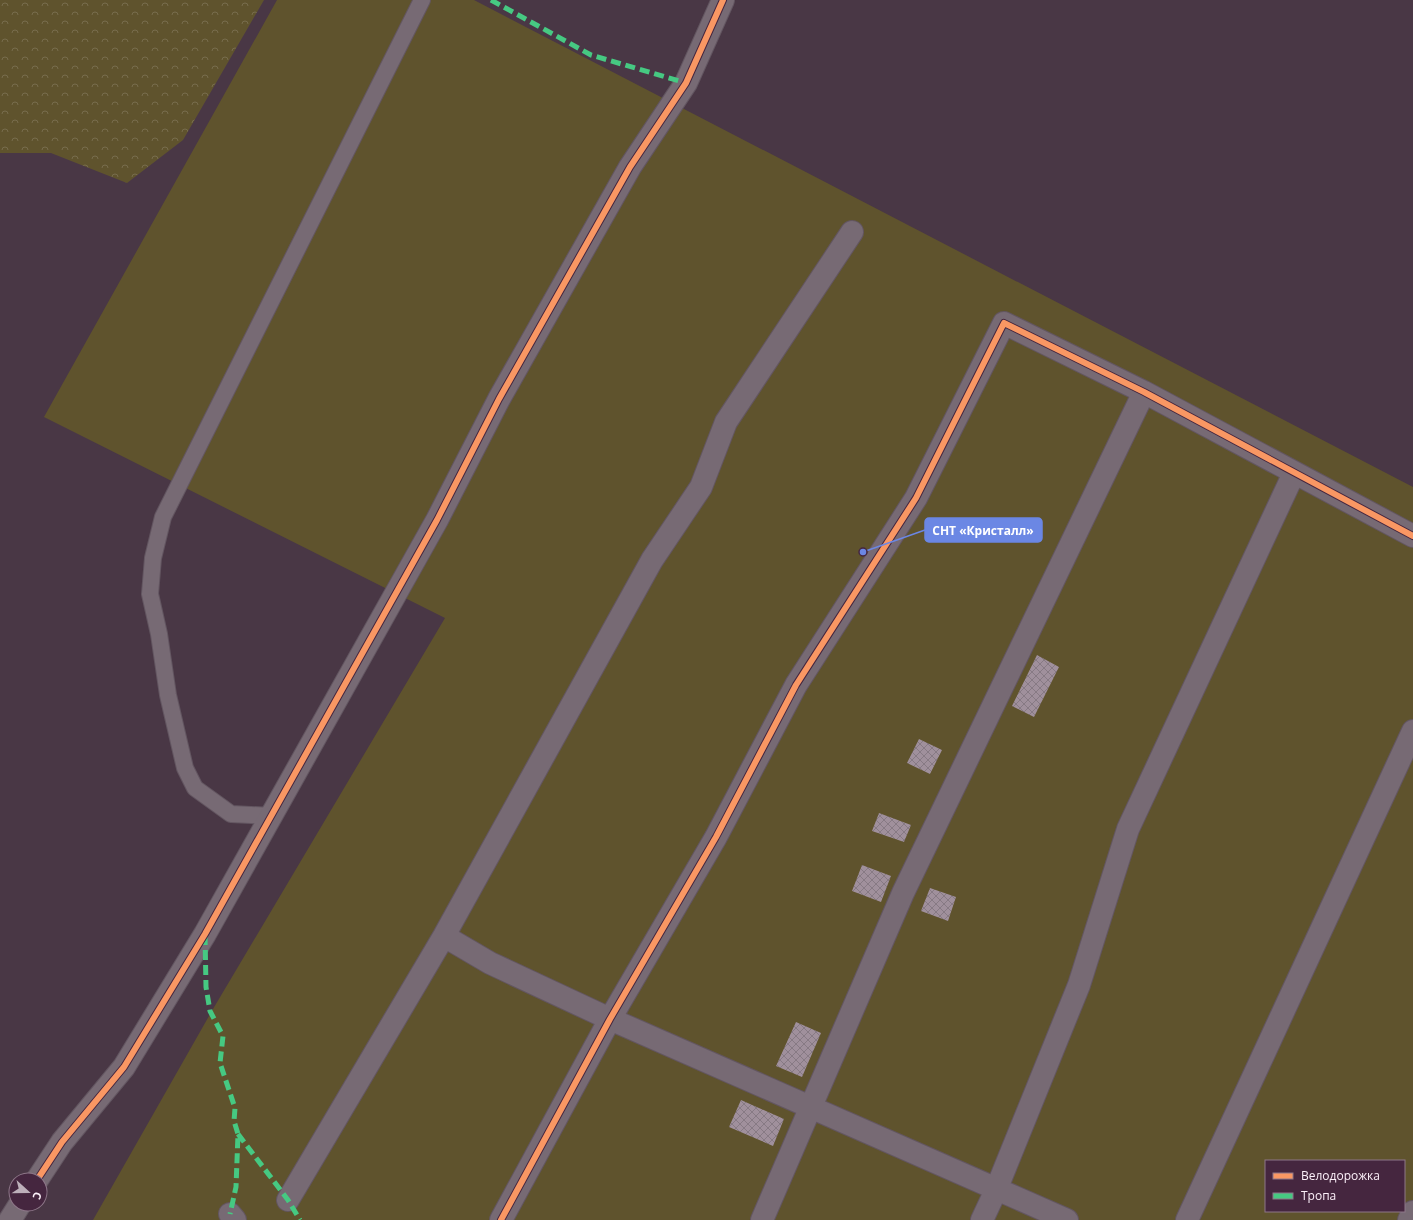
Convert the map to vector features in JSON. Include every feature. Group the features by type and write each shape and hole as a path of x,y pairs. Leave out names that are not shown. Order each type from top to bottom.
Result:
{"street":[{"path":"42,1172 62,1142 124,1067 205,934 437,520 522,358 630,167 686,82 723,0"},
{"path":"288,1200 444,936 652,560 701,487 726,422 852,232"},
{"path":"501,1220 610,1019 716,837 796,685 916,498 1004,323 1144,392 1413,536"},
{"path":"762,1220 903,893 1144,392"},
{"path":"982,1220 996,1190 1079,985 1128,829 1294,473"},
{"path":"1187,1220 1413,731"},
{"path":"444,936 490,963 610,1019 1067,1220"},
{"path":"1409,1220 1413,1212"}],"lane":[{"path":"272,816 231,814 195,788 185,768 168,695 159,634 150,594 153,558 163,518 422,0"}],"green space":[{"path":"0,0 264,0 183,140 127,183 51,153 0,153"},
{"path":"277,0 474,0 1413,487 1413,1220 93,1220 213,1009 445,618 44,417"}],"building":[{"path":"1037,655 1059,667 1034,717 1012,706"},
{"path":"919,739 942,750 930,774 907,763"},
{"path":"879,813 911,825 904,842 872,831"},
{"path":"862,865 891,876 881,902 852,891"},
{"path":"930,888 956,897 948,921 921,911"},
{"path":"796,1022 821,1033 802,1077 776,1066"},
{"path":"741,1100 784,1119 773,1146 729,1127"}],"marked path":[{"path":"491,0 591,55 686,83"},
{"path":"205,935 206,987 210,1011 223,1036 220,1063 235,1108 234,1121 238,1134 236,1187 230,1214"},
{"path":"238,1134 288,1200 300,1220"}],"cycle path":[{"path":"42,1172 62,1142 124,1067 205,934 437,520 499,399 630,167 686,83 723,0"},
{"path":"501,1220 610,1019 716,837 796,685 916,498 1004,323 1144,392 1413,536"}],"place":[{"name":"СНТ «Кристалл»","path":"863,552"}]}
